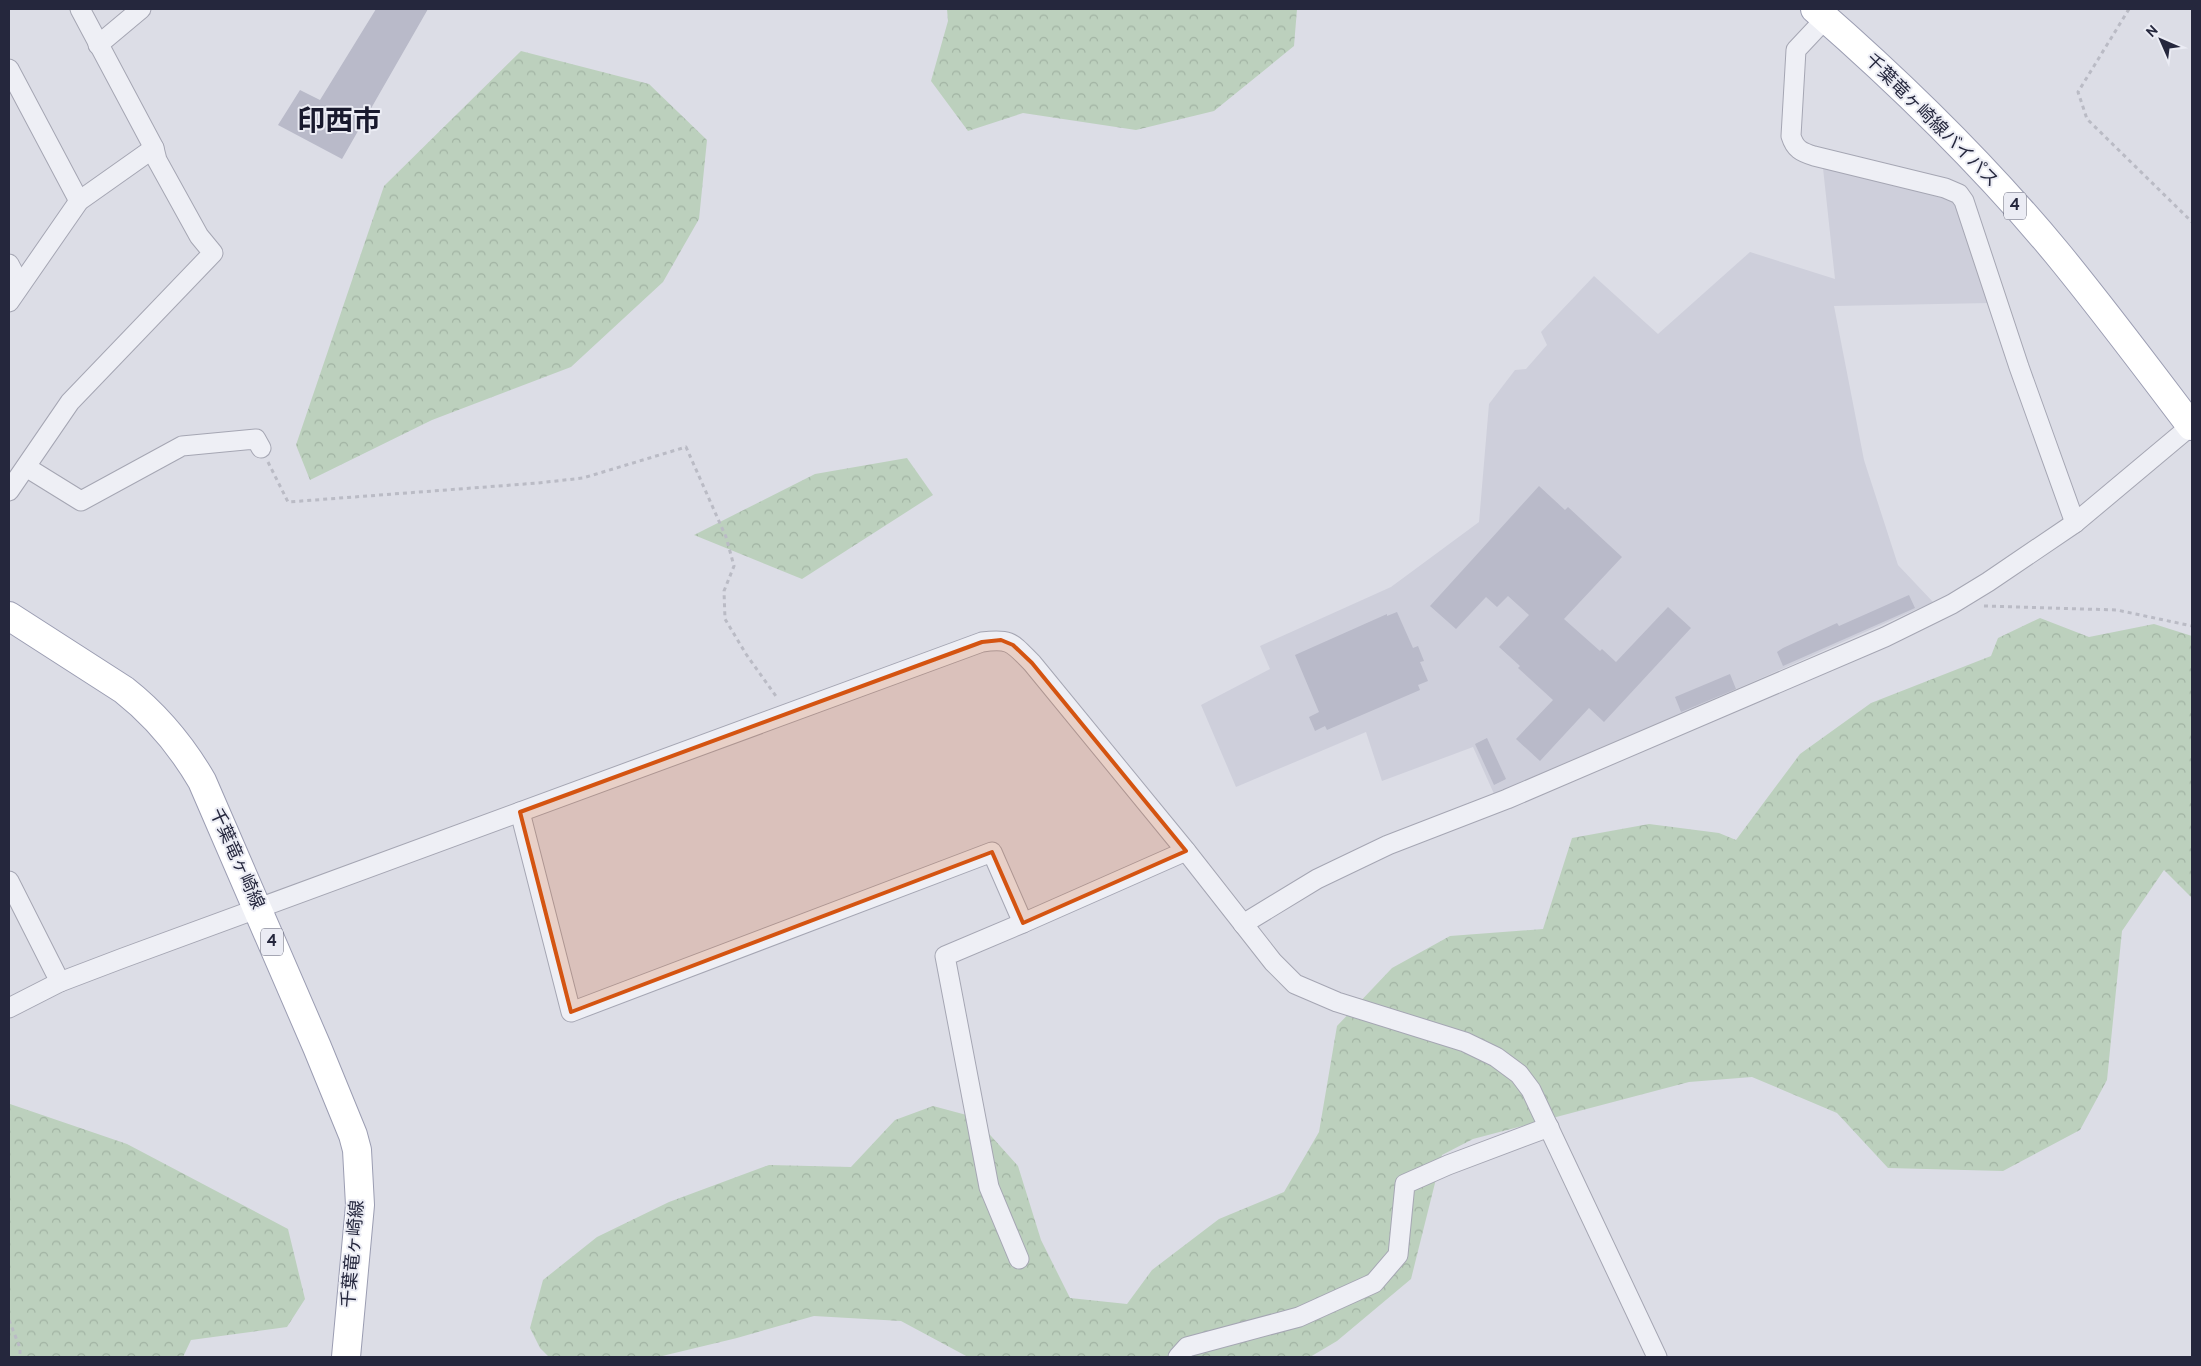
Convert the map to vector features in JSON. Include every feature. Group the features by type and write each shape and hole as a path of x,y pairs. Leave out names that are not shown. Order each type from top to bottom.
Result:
{"main road":[{"name":"千葉竜ヶ崎線バイパス","path":"1820,13 1887,74 1998,186 2056,252 2123,335 2191,426"},
{"name":"千葉竜ヶ崎線","path":"9,616 141,703 177,741 202,781 258,908 353,1134 357,1150 360,1206 346,1357"}],"street":[{"path":"9,491 70,402 213,254 199,236 80,9"},
{"path":"98,45 141,9"},
{"path":"1820,13 1796,50 1791,136 1794,146 1801,152 1814,156 1945,188 1959,194 1964,201 2075,523"},
{"path":"9,68 79,201"},
{"path":"9,302 79,201 154,148"},
{"path":"9,264 20,285"},
{"path":"1244,924 1317,879 1373,852 1507,799 1885,637 1952,604 2075,523 2191,426"},
{"path":"26,467 81,501 182,446 256,439 261,448"},
{"path":"9,1008 60,982 258,908 982,642 1001,640 1014,644 1032,663 1274,962 1295,984 1337,1002 1465,1042 1496,1057 1519,1074 1531,1090 1658,1357"},
{"path":"520,812 572,1012 992,852 1023,922"},
{"path":"1019,1259 988,1187 945,956 1186,851"},
{"path":"9,881 60,982"},
{"path":"1178,1357 1187,1347 1299,1317 1374,1284 1398,1255 1405,1184 1448,1165 1549,1127"}],"path":[{"path":"2129,9 2078,92 2087,119 2192,222"},
{"path":"261,448 288,502 583,478 686,447 726,537 734,566 724,591 725,619 746,654 790,714"},
{"path":"1952,604 2117,610 2192,626"},
{"path":"9,1320 20,1348 20,1357"}],"highlighted area":[{"path":"1001,640 1013,645 1032,663 1186,851 1023,923 992,852 571,1012 520,812 982,642"}],"shaded area":[{"path":"1823,168 1943,194 1951,198 1958,207 1990,303 1834,306 1864,460 1898,565 1933,602 1495,796 1473,747 1382,781 1366,732 1236,787 1201,705 1270,669 1260,646 1391,587 1479,522 1489,404 1515,370 1526,369 1547,345 1541,332 1594,276 1658,334 1750,252 1835,279"}],"green space":[{"path":"947,9 1297,9 1294,46 1214,111 1136,130 1023,113 968,131 931,81 948,21"},
{"path":"521,51 649,84 707,140 699,219 663,282 571,367 432,420 310,480 296,445 384,186"},
{"path":"907,458 933,495 802,579 694,535 815,474"},
{"path":"2040,618 2089,637 2154,624 2192,636 2192,898 2164,870 2122,931 2107,1080 2080,1130 2003,1171 1888,1168 1837,1113 1752,1077 1689,1082 1473,1139 1442,1155 1411,1279 1337,1341 1310,1357 968,1357 901,1321 814,1316 737,1338 658,1357 549,1357 540,1348 530,1328 543,1280 597,1237 669,1202 769,1165 851,1167 895,1120 933,1106 974,1117 1018,1166 1041,1240 1070,1298 1127,1304 1152,1270 1219,1219 1284,1192 1319,1132 1337,1026 1392,968 1450,936 1543,929 1572,838 1649,824 1719,833 1736,840 1800,754 1871,703 1991,656 1998,638"},
{"path":"10,1104 127,1144 288,1229 305,1299 287,1327 191,1340 183,1357 9,1357"}],"building":[{"path":"376,9 428,9 342,159 278,125 300,90 320,100"},
{"path":"1539,486 1565,510 1568,507 1622,557 1564,619 1600,651 1602,649 1616,662 1668,607 1691,628 1604,722 1589,708 1540,761 1516,739 1553,700 1518,668 1520,666 1499,647 1529,615 1508,596 1497,607 1486,597 1456,629 1430,606"},
{"path":"1909,595 1915,608 1783,666 1777,652 1783,648 1837,623 1839,626"},
{"path":"1397,612 1413,648 1418,646 1424,661 1420,662 1428,681 1418,685 1420,690 1327,730 1325,726 1315,731 1309,717 1319,712 1295,655 1387,614 1387,616"},
{"path":"1730,674 1736,689 1681,712 1675,697"},
{"path":"1487,738 1506,779 1494,785 1475,744"}],"district":[{"name":"印西市","path":"339,123"}]}
